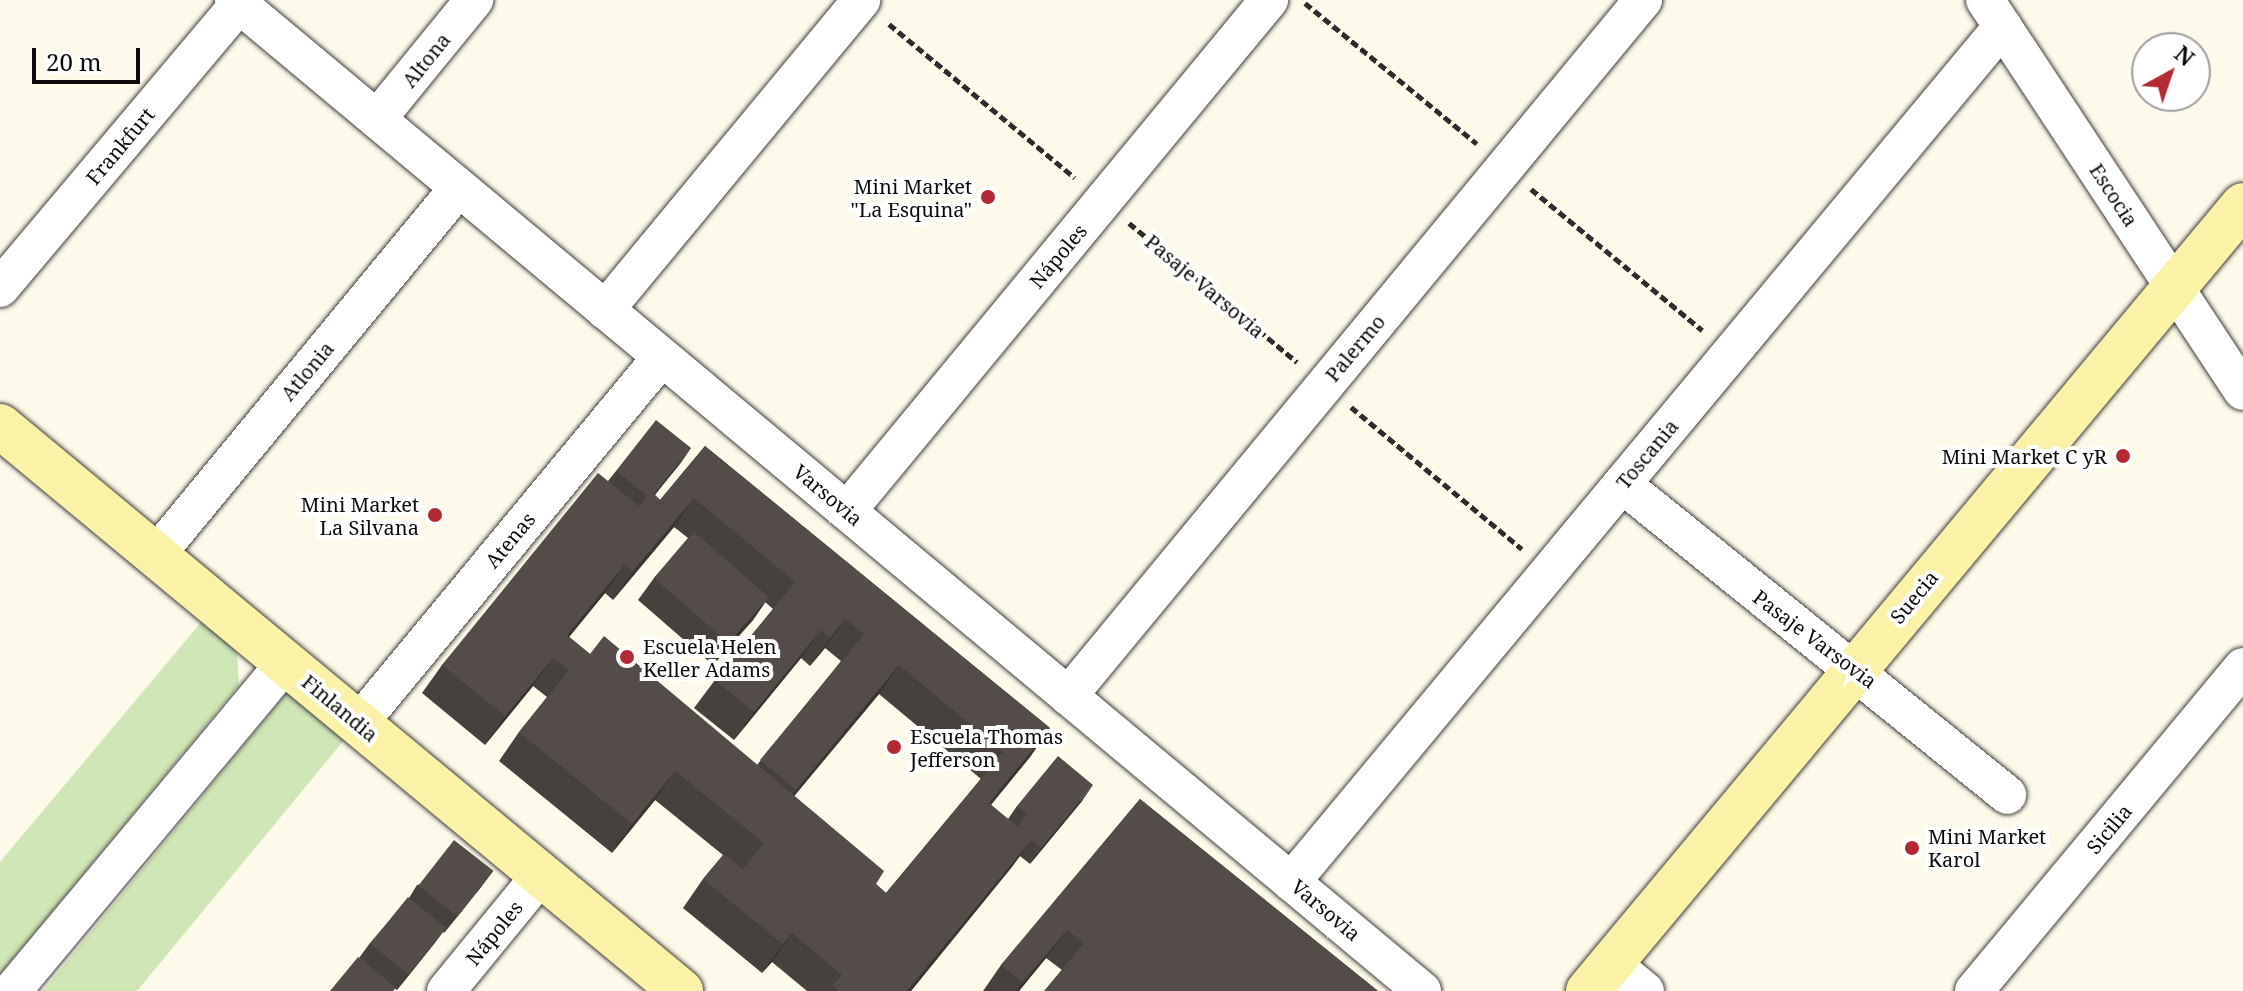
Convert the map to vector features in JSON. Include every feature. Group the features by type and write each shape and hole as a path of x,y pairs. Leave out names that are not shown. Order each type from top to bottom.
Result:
{"street":[{"name":"Altona","path":"377,119 474,0"},
{"name":"Nápoles","path":"847,511 1269,0"},
{"name":"Palermo","path":"1068,696 1643,0"},
{"name":"Varsovia","path":"237,2 1422,991"},
{"name":"Frankfurt","path":"0,288 237,2"},
{"name":"Escocia","path":"1990,7 2243,391"},
{"name":"Toscania","path":"1291,882 1622,484 1990,7"},
{"path":"605,310 873,10"},
{"name":"Atlonia","path":"156,555 459,188"},
{"name":"Suecia","path":"1599,977 2173,284 2243,205"},
{"name":"Atenas","path":"359,723 662,357"},
{"name":"Finlandia","path":"6,443 156,555 681,991"},
{"name":"Pasaje Varsovia","path":"1622,484 2007,795"},
{"path":"12,991 285,663"},
{"name":"Sicilia","path":"1974,991 2243,667"},
{"name":"Nápoles","path":"446,991 541,875"},
{"path":"1599,977 1645,991"}],"path":[{"name":"Pasaje Varsovia","path":"873,10 1549,572"}],"green space":[{"path":"203,620 237,653 239,685 0,974 0,862"},
{"path":"290,689 345,739 137,991 43,991"}],"building":[{"path":"656,420 691,448 654,494 651,491 647,496 616,471"},
{"path":"705,446 1050,728 989,803 1032,839 907,991 838,991 832,986 842,975 792,933 783,944 703,879 724,854 743,869 764,843 675,771 632,824 519,732 569,670 553,658 505,716 442,665 598,473 639,506 651,491 660,500","holes":["694,498 795,582 715,680 754,712 821,630 830,638 845,619 864,634 760,760 796,790 899,665 1003,752 886,893 876,884 884,871 604,636 590,654 567,635 625,564 633,571"]},
{"path":"694,532 769,597 729,643 654,578"},
{"path":"1058,756 1093,785 1041,848 1017,827 1027,814 1017,806"},
{"path":"1140,799 1378,991 1044,991 1084,943 1067,930 1022,982 1001,965"},
{"path":"454,840 493,871 458,916 418,886"},
{"path":"408,897 446,928 408,974 370,944"},
{"path":"358,957 396,988 393,991 330,991"}],"place":[{"name":"Mini Market \"La Esquina\"","path":"988,197"},
{"name":"Mini Market C yR","path":"2123,456"},
{"name":"Mini Market La Silvana","path":"435,515"},
{"name":"Escuela Helen Keller Adams","path":"627,657"},
{"name":"Escuela Thomas Jefferson","path":"894,747"},
{"name":"Mini Market Karol","path":"1912,848"}]}
